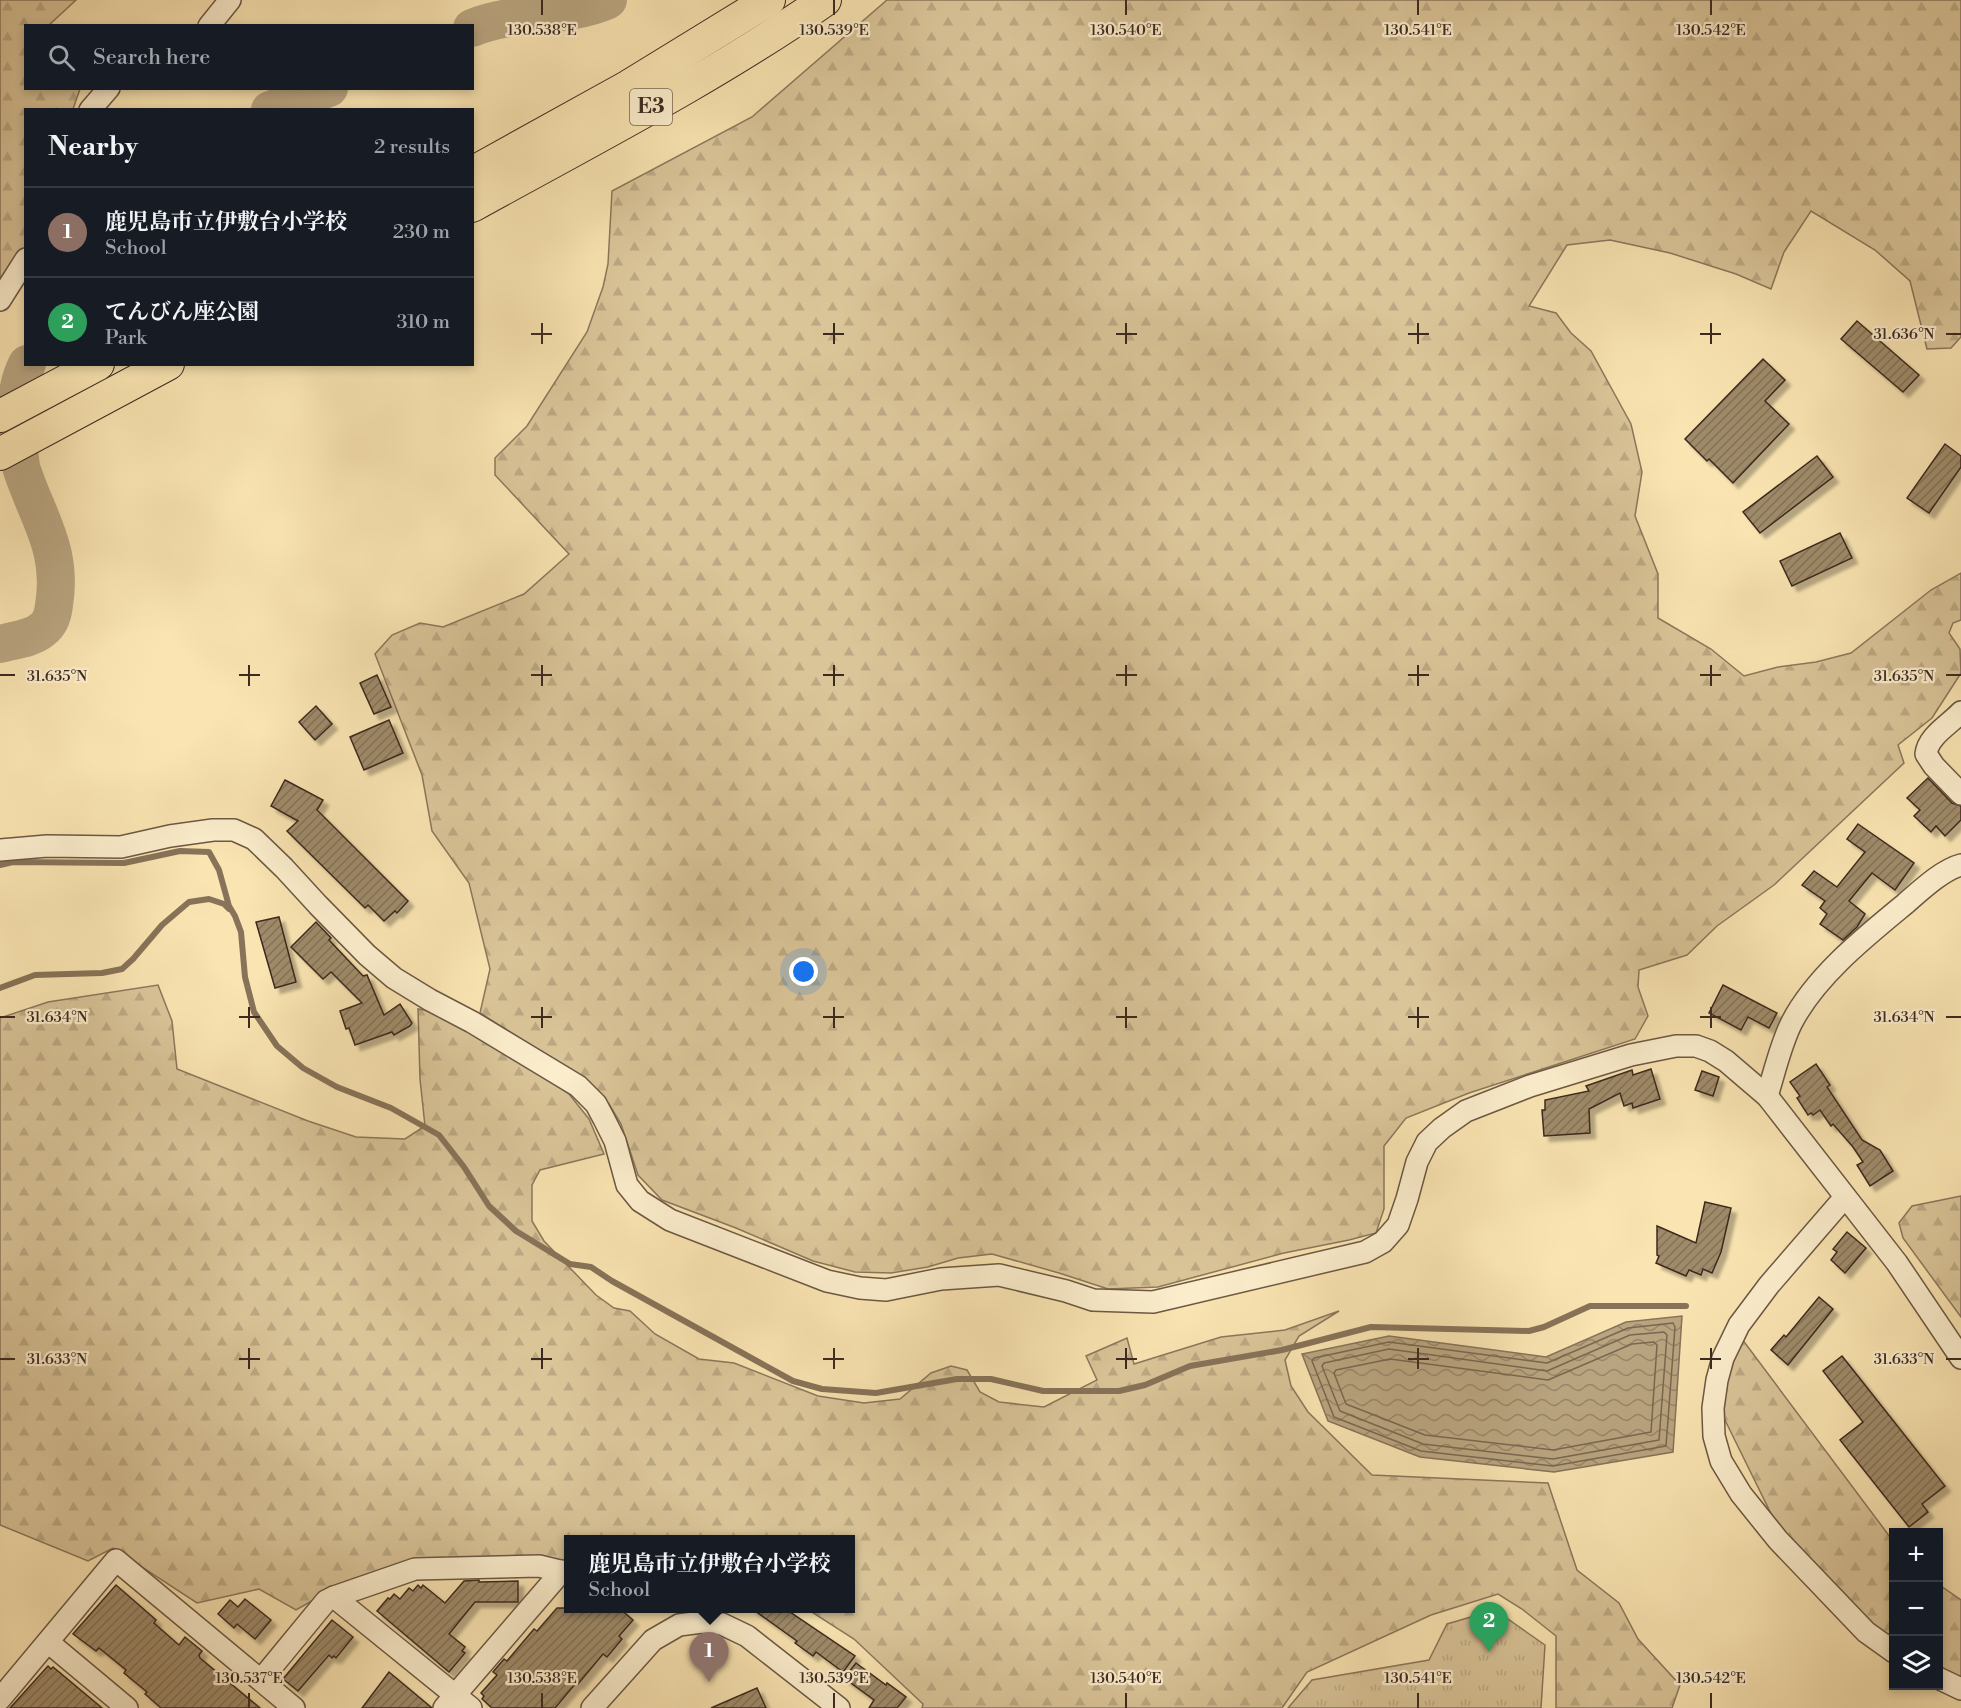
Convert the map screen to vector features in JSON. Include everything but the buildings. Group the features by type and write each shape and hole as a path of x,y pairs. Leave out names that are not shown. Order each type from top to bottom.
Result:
{"highway":[{"name":"E3","path":"474,172 629,86 769,0"},
{"name":"E3","path":"474,205 771,38 825,0"},
{"path":"0,416 94,366"},
{"path":"0,454 164,366"}],"street":[{"path":"211,24 230,0"},
{"path":"92,108 107,90"},
{"path":"0,300 24,261"},
{"path":"1961,712 1931,740 1926,754 1934,766 1961,794"},
{"path":"0,850 24,847 121,847 170,836 213,830 234,830 254,839 285,868 342,930 394,978 579,1086 596,1104 604,1119 615,1141 627,1185 640,1201 670,1220 762,1257 827,1281 860,1288 886,1290 941,1279 999,1275 1093,1300 1153,1302 1365,1252 1383,1242 1398,1225 1417,1162 1427,1142 1466,1111 1530,1086 1631,1055 1676,1046 1696,1046 1726,1061 1767,1096 1897,1263 1961,1358"},
{"path":"1767,1096 1791,1024 1802,1005 1834,968 1927,885 1961,865"},
{"path":"1845,1197 1769,1285 1739,1325 1717,1380 1713,1408 1714,1437 1721,1461 1741,1494 1778,1540 1866,1632 1889,1649"},
{"path":"0,1699 116,1560 294,1708"},
{"path":"261,1680 326,1601 334,1597 415,1569 539,1566 564,1572"},
{"path":"449,1701 564,1573"},
{"path":"334,1597 449,1701 471,1708"},
{"path":"685,1613 702,1622"},
{"path":"592,1708 653,1640 679,1625 702,1622 722,1624 747,1636 839,1708"},
{"path":"48,1642 126,1708"},
{"path":"1943,1680 1961,1689"}],"green space":[{"path":"0,0 76,0 50,24 24,24 24,90 80,90 73,108 24,108 24,265 0,296"},
{"path":"887,0 1961,0 1961,337 1951,348 1927,349 1910,281 1875,250 1811,211 1784,252 1771,289 1736,274 1670,253 1610,240 1567,245 1529,306 1556,313 1571,333 1591,351 1631,424 1642,472 1635,516 1658,574 1658,618 1711,649 1744,676 1851,653 1931,590 1961,573 1961,620 1953,623 1949,633 1960,649 1961,673 1932,718 1898,745 1904,763 1774,885 1717,926 1687,955 1639,970 1638,987 1648,1016 1635,1039 1469,1093 1406,1118 1384,1146 1384,1209 1376,1233 1284,1253 1158,1287 1108,1289 992,1254 958,1258 928,1267 891,1273 855,1272 813,1261 662,1200 638,1175 621,1124 609,1104 587,1080 480,1013 490,969 469,883 432,831 422,775 375,654 392,635 420,623 443,627 524,594 569,554 495,475 495,458 527,426 587,332 603,287 608,264 612,191 752,117"},
{"path":"158,985 172,1021 177,1069 308,1121 356,1137 405,1139 425,1126 420,1079 418,1009 431,1011 512,1056 569,1094 589,1119 604,1154 540,1170 532,1185 532,1221 544,1241 596,1295 614,1308 630,1311 655,1334 699,1359 734,1363 818,1396 864,1403 900,1399 931,1373 951,1366 967,1370 980,1392 999,1402 1044,1407 1097,1380 1086,1356 1127,1338 1134,1364 1221,1337 1285,1330 1339,1311 1299,1336 1285,1360 1291,1386 1308,1412 1372,1475 1548,1483 1577,1570 1619,1603 1638,1639 1680,1685 1672,1708 1556,1708 1556,1636 1522,1609 1498,1594 1431,1615 1307,1672 1282,1708 922,1708 923,1704 854,1639 813,1613 855,1613 855,1535 564,1535 564,1570 509,1563 340,1585 296,1610 259,1589 197,1603 113,1548 88,1561 0,1525 0,1018 48,1002"},
{"path":"1961,1196 1961,1317 1903,1238 1899,1223 1912,1206"},
{"path":"1736,1331 1889,1536 1889,1642 1782,1536 1720,1410"},
{"path":"1943,1587 1961,1600 1961,1685 1943,1679"},
{"path":"1495,1610 1545,1645 1541,1708 1288,1708 1312,1680 1429,1660 1447,1624"}],"water":[{"path":"1682,1316 1673,1452 1554,1472 1420,1457 1328,1421 1302,1354 1389,1336 1546,1357 1626,1322"}],"waterway":[{"path":"474,27 505,19 575,10 608,0"},
{"path":"275,108 324,90"},
{"path":"0,644 28,637 46,627 52,615 56,586 55,568 48,536 20,461 17,406 19,385 26,366"},
{"path":"0,865 13,862 124,863 180,851 209,852 219,870 229,906 241,932 245,977 254,1012 277,1046 303,1068 337,1087 391,1108 439,1135 464,1167 489,1206 516,1231 570,1264 591,1267 612,1281 793,1381 822,1389 876,1393 957,1379 991,1379 1043,1391 1119,1391 1145,1385 1190,1366 1282,1350 1371,1327 1529,1331 1544,1327 1590,1306 1686,1306"},
{"path":"0,988 35,975 102,973 122,969 162,925 189,902 209,899 224,904 229,909"}],"place":[{"name":"てんびん座公園","path":"1489,1652"},
{"name":"鹿児島市立伊敷台小学校","path":"709,1682"}]}
